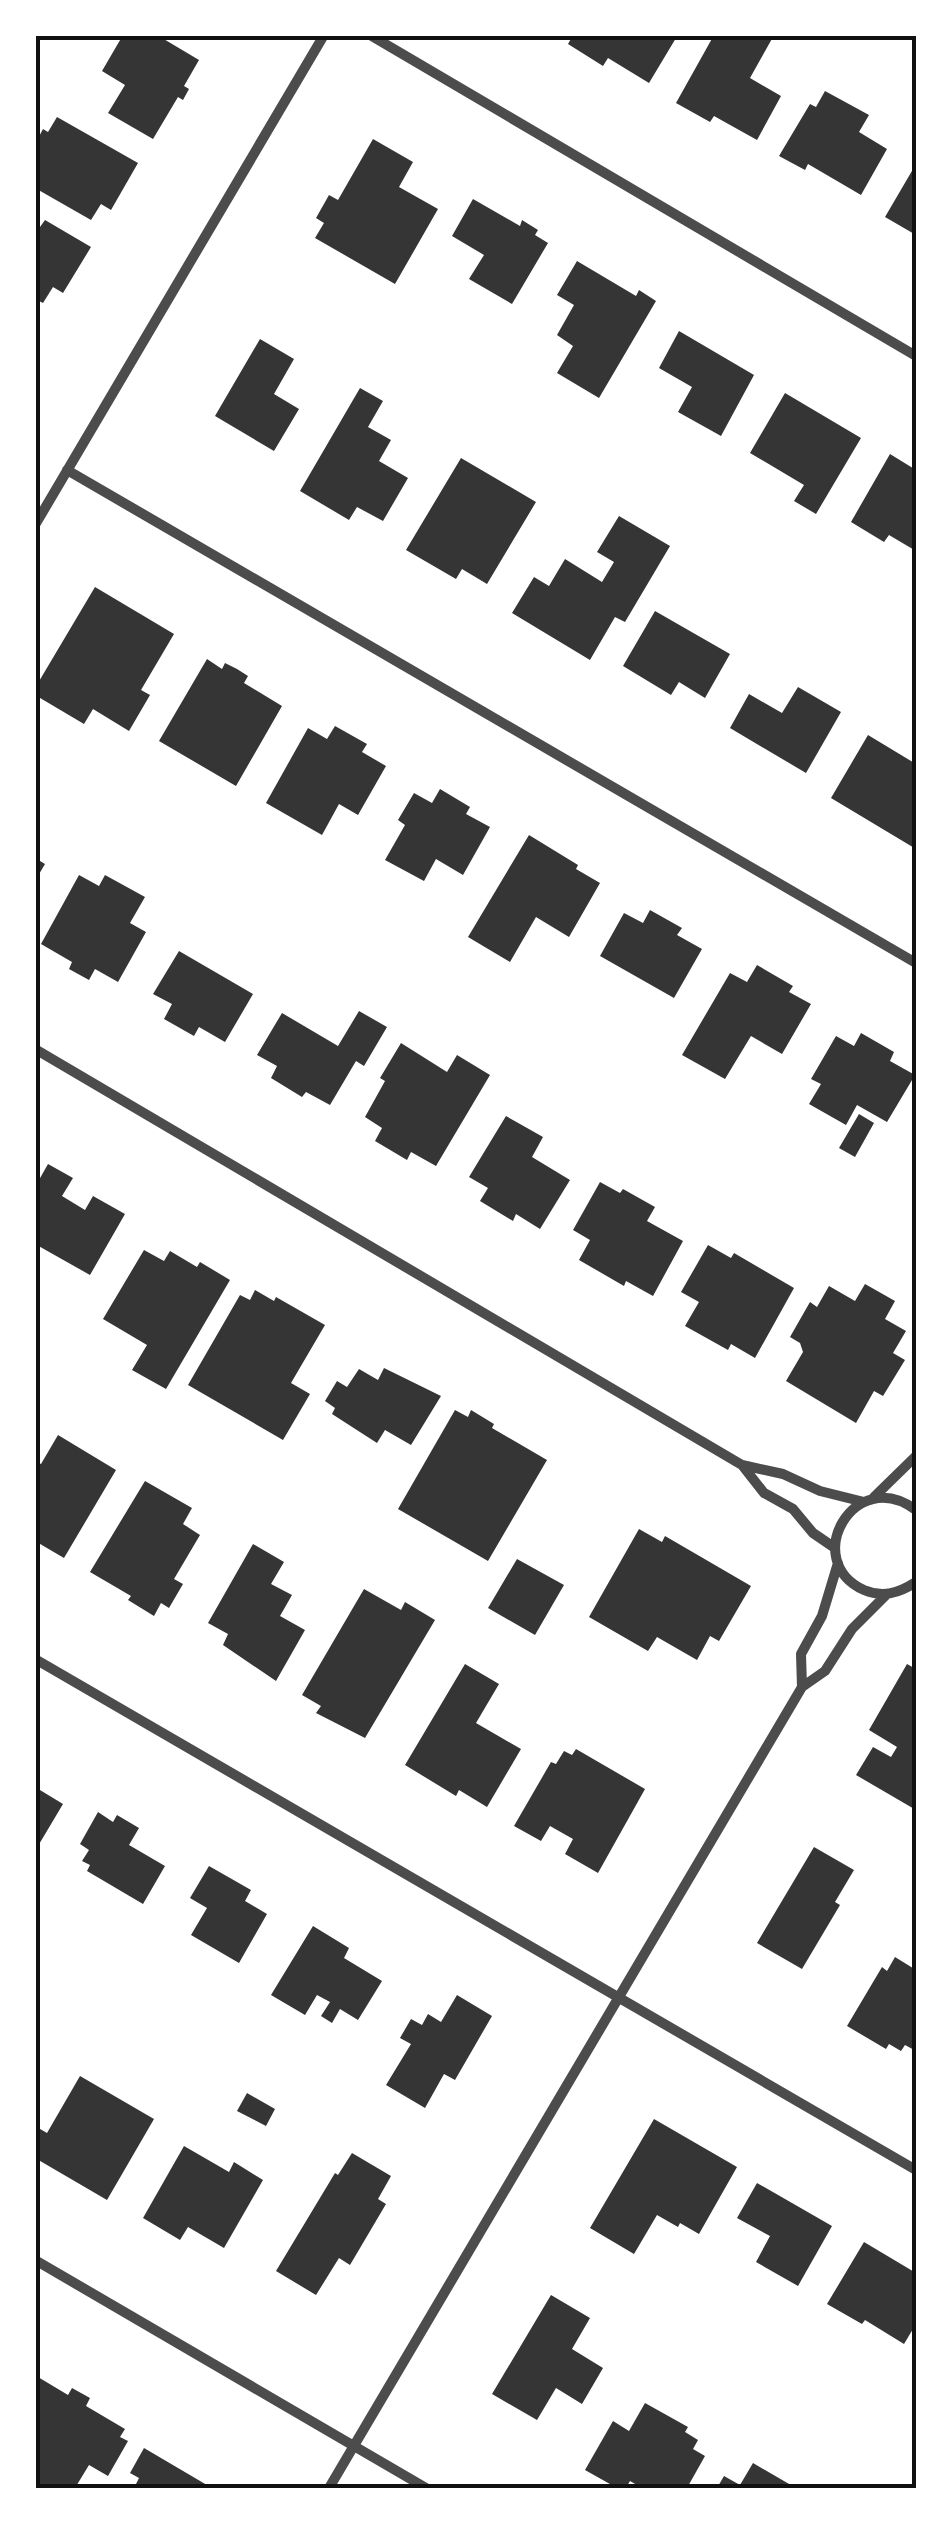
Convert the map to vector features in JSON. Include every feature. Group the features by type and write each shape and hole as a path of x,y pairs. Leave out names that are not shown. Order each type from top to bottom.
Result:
{"street":[{"path":"35,524 324,35"},
{"path":"370,35 916,356"},
{"path":"66,470 916,962"},
{"path":"35,1050 742,1465 783,1474 820,1491 900,1501 916,1510"},
{"path":"802,1687 801,1654 822,1616 838,1563 835,1548 843,1520 916,1456"},
{"path":"742,1465 764,1492 792,1510 813,1533 835,1548"},
{"path":"838,1563 857,1586 887,1594 916,1582"},
{"path":"902,1591 916,1595"},
{"path":"329,2488 802,1687 825,1671 852,1630 887,1594"},
{"path":"35,1659 916,2170"},
{"path":"35,2260 426,2488"}],"building":[{"path":"123,35 157,35 199,60 184,86 189,89 183,100 178,97 153,139 108,113 125,85 102,71"},
{"path":"573,35 676,38 649,83 608,58 603,66 568,44"},
{"path":"714,35 773,37 750,78 781,96 757,140 714,116 710,122 676,103"},
{"path":"825,91 869,115 859,132 887,149 861,195 808,164 805,170 779,156 810,104 816,107"},
{"path":"57,117 138,163 111,210 101,204 91,220 35,188 35,144 43,129 48,132"},
{"path":"373,139 413,162 399,187 438,209 395,284 315,238 324,223 316,218 329,195 338,200"},
{"path":"916,164 916,235 885,217"},
{"path":"473,199 520,226 522,220 538,230 535,235 548,243 512,304 469,279 484,255 452,236"},
{"path":"45,220 91,247 63,293 53,287 43,303 35,299 35,234"},
{"path":"577,261 636,296 639,290 656,301 599,398 557,373 573,346 557,335 574,305 557,295"},
{"path":"679,331 754,375 721,436 678,412 692,387 659,368"},
{"path":"260,339 294,359 274,394 299,409 274,451 215,416"},
{"path":"360,388 383,401 368,427 391,440 379,461 408,478 383,521 357,507 349,520 300,491"},
{"path":"785,393 861,438 816,514 794,501 804,485 750,453"},
{"path":"890,454 916,470 916,551 889,535 884,542 851,522"},
{"path":"461,458 536,502 487,584 462,569 456,579 406,550"},
{"path":"619,516 670,546 625,622 615,617 590,660 512,613 534,577 549,586 565,559 602,582 614,562 597,552"},
{"path":"95,587 174,634 141,690 150,695 129,731 93,709 84,724 35,695 35,688"},
{"path":"655,611 730,654 705,698 679,682 671,695 623,666"},
{"path":"207,659 222,669 225,663 237,669 248,676 244,683 282,706 236,786 159,741"},
{"path":"798,687 841,712 806,773 730,728 749,694 782,713"},
{"path":"335,726 367,744 362,752 386,766 358,815 339,804 322,835 266,803 308,728 327,739"},
{"path":"868,735 916,764 916,849 831,798"},
{"path":"440,789 470,807 466,814 490,827 463,875 436,859 424,881 385,860 405,825 398,820 414,793 432,803"},
{"path":"529,835 600,883 569,937 536,917 510,962 468,937"},
{"path":"35,858 45,864 35,881"},
{"path":"79,875 99,886 105,875 145,897 130,923 146,932 118,982 95,969 89,980 69,969 72,962 41,944"},
{"path":"650,910 682,928 677,935 702,949 674,998 600,956 624,913 643,923"},
{"path":"179,951 253,994 225,1042 199,1027 194,1036 164,1019 172,1004 153,994"},
{"path":"757,965 793,986 789,992 811,1004 782,1054 751,1036 725,1079 682,1055 730,973 747,982"},
{"path":"359,1011 387,1027 364,1066 356,1061 330,1105 306,1092 302,1097 271,1078 277,1066 257,1055 282,1013 338,1046"},
{"path":"861,1033 894,1052 890,1061 915,1075 887,1122 857,1105 846,1125 809,1104 821,1084 811,1079 836,1036 854,1046"},
{"path":"401,1043 447,1072 457,1055 490,1075 436,1166 411,1152 407,1160 375,1141 382,1128 365,1117 385,1081 380,1078"},
{"path":"859,1114 874,1123 855,1157 839,1148"},
{"path":"506,1116 543,1137 532,1157 570,1180 540,1229 516,1214 513,1221 480,1201 488,1188 469,1177"},
{"path":"48,1164 73,1178 62,1196 85,1210 93,1196 125,1214 90,1275 35,1244 35,1187"},
{"path":"600,1182 620,1193 623,1189 655,1207 647,1221 683,1241 653,1296 626,1281 624,1286 579,1260 590,1240 573,1230"},
{"path":"708,1245 731,1258 734,1253 794,1288 755,1358 731,1344 728,1350 685,1326 699,1302 681,1292"},
{"path":"144,1250 164,1261 170,1251 197,1267 200,1262 230,1280 166,1389 132,1370 147,1345 103,1319"},
{"path":"865,1284 895,1301 885,1319 906,1331 893,1353 905,1360 883,1396 874,1391 856,1423 786,1381 803,1352 800,1343 790,1337 810,1302 817,1307 829,1286 855,1301"},
{"path":"255,1290 274,1301 276,1297 325,1325 291,1383 310,1394 283,1440 188,1385 240,1295 250,1300"},
{"path":"384,1368 441,1396 411,1445 385,1430 377,1443 332,1414 335,1408 325,1401 337,1381 347,1387 359,1369 378,1380"},
{"path":"455,1410 468,1417 471,1410 494,1424 492,1428 547,1460 488,1561 398,1509"},
{"path":"58,1435 116,1470 64,1558 35,1541 35,1461 41,1464"},
{"path":"145,1481 192,1508 183,1524 200,1535 174,1579 183,1584 169,1608 161,1603 154,1616 128,1600 131,1596 90,1572"},
{"path":"639,1529 662,1542 665,1536 751,1586 719,1641 710,1636 697,1660 657,1637 648,1651 589,1617"},
{"path":"253,1544 284,1562 271,1584 292,1595 280,1616 305,1630 276,1681 223,1645 228,1634 208,1623"},
{"path":"517,1559 564,1585 535,1635 488,1608"},
{"path":"364,1589 401,1610 405,1602 435,1620 365,1738 316,1713 321,1706 302,1695"},
{"path":"465,1664 499,1684 476,1723 521,1749 487,1807 459,1790 456,1796 405,1765"},
{"path":"907,1664 916,1669 916,1810 856,1775 873,1747 891,1757 897,1747 869,1730"},
{"path":"576,1749 645,1789 598,1873 565,1854 573,1839 550,1826 541,1841 514,1826 551,1762 556,1764 564,1751 572,1755"},
{"path":"35,1787 63,1804 38,1846 35,1844"},
{"path":"98,1812 113,1822 117,1815 139,1828 129,1845 165,1866 143,1904 87,1871 90,1865 82,1861 89,1850 80,1844"},
{"path":"814,1847 854,1870 835,1902 840,1905 802,1969 757,1943"},
{"path":"209,1866 251,1890 245,1901 267,1914 239,1963 191,1935 207,1908 190,1898"},
{"path":"313,1926 349,1948 344,1958 382,1981 358,2020 340,2009 332,2023 321,2016 330,2002 317,1995 305,2015 271,1995"},
{"path":"895,1957 916,1970 916,2051 905,2045 901,2051 889,2044 886,2049 847,2026 882,1967 887,1971"},
{"path":"457,1995 492,2016 455,2080 444,2074 425,2108 386,2085 411,2044 400,2038 411,2019 422,2025 428,2014 441,2022"},
{"path":"80,2076 154,2119 107,2200 35,2158 35,2126 47,2133"},
{"path":"247,2093 275,2109 266,2126 237,2111"},
{"path":"654,2119 737,2167 699,2234 657,2215 634,2254 590,2228"},
{"path":"184,2146 229,2172 234,2162 263,2180 224,2248 188,2227 180,2240 143,2218"},
{"path":"352,2153 391,2176 378,2199 386,2204 350,2265 339,2258 316,2295 276,2271 335,2173 338,2175"},
{"path":"757,2183 832,2226 798,2286 756,2262 770,2236 737,2218"},
{"path":"864,2242 916,2273 916,2324 904,2344 865,2320 862,2324 827,2304"},
{"path":"551,2295 590,2318 572,2349 603,2368 582,2404 556,2388 537,2420 492,2394"},
{"path":"38,2377 68,2395 72,2388 90,2398 86,2406 125,2429 120,2437 128,2441 108,2476 89,2465 75,2488 35,2488"},
{"path":"645,2403 688,2427 685,2432 698,2440 693,2449 705,2456 687,2488 642,2488 630,2481 626,2488 617,2488 585,2470 613,2421 629,2431"},
{"path":"144,2448 212,2488 134,2488 139,2478 130,2473"},
{"path":"753,2463 796,2488 717,2488 724,2476 740,2485"}]}
